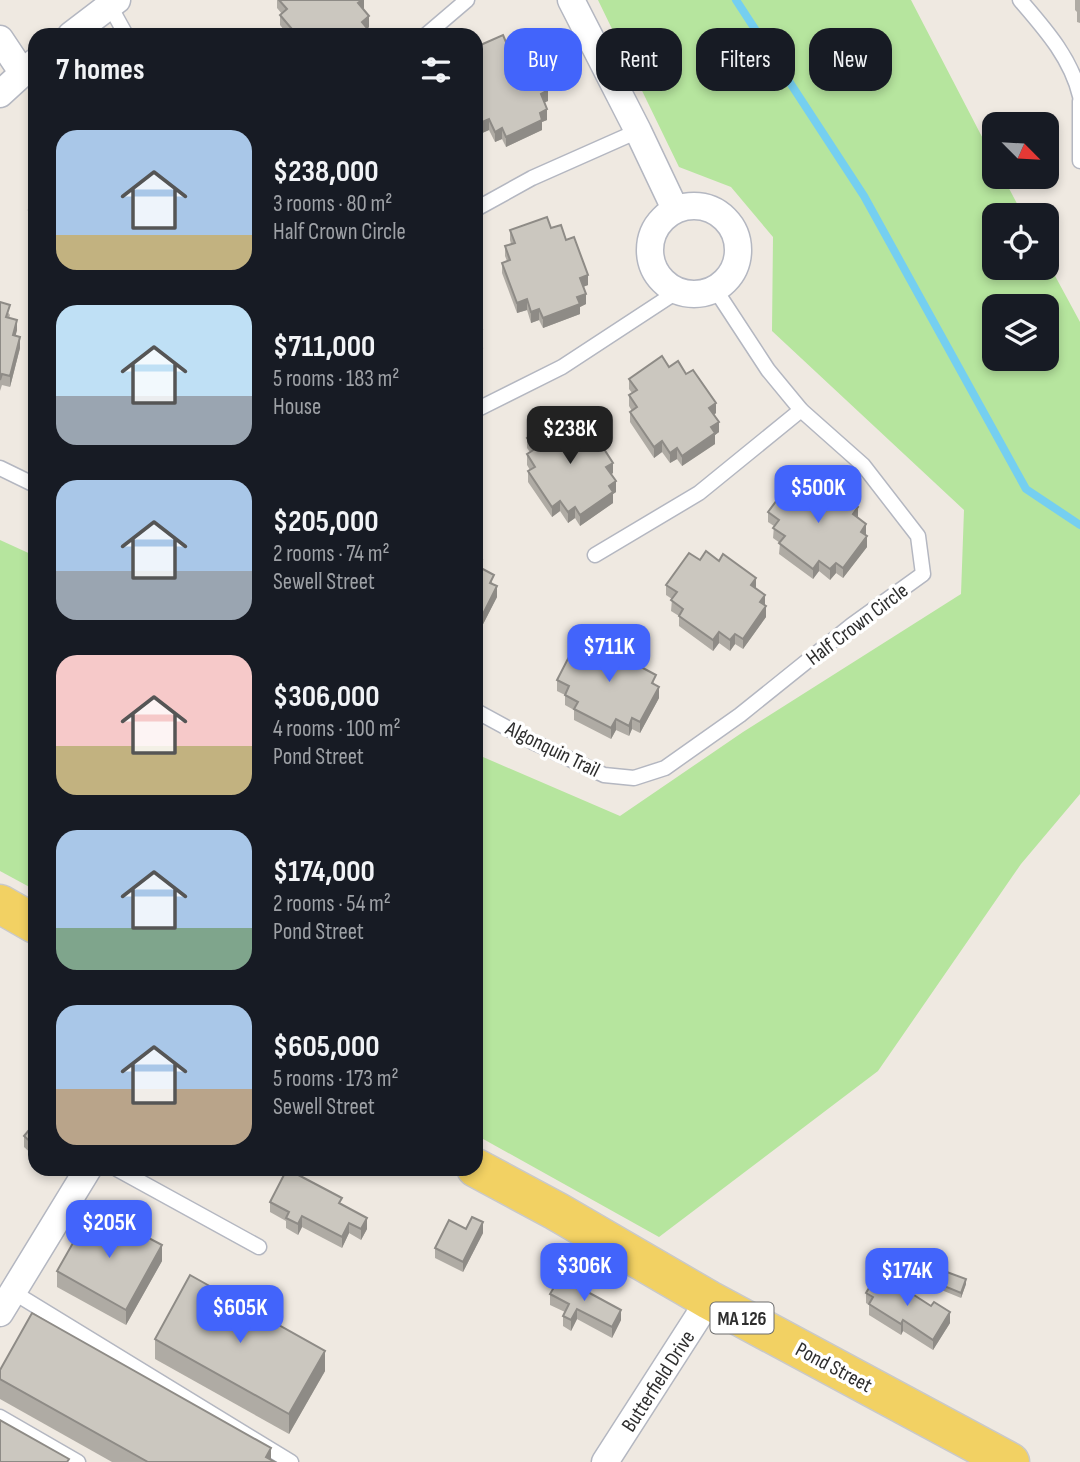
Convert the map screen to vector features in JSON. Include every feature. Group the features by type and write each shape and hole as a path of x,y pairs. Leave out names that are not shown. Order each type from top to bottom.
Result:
{"main road":[{"path":"0,904 28,920"},
{"name":"Pond Street","path":"483,1172 1000,1460"}],"street":[{"path":"571,0 675,209"},
{"path":"80,28 114,3"},
{"path":"0,39 28,67 0,94"},
{"path":"684,206 709,208 725,218 735,232 738,246 736,264 730,276 715,289 694,294 678,291 659,277 651,262 650,242 661,220 675,209 684,206"},
{"path":"6,1302 84,1176"},
{"name":"Butterfield Drive","path":"605,1462 709,1300"}],"lane":[{"path":"434,28 467,0"},
{"path":"1020,0 1060,50 1076,79 1080,98 1080,160"},
{"path":"1031,12 1040,0"},
{"path":"114,3 124,28"},
{"path":"483,205 532,178 638,131"},
{"name":"Half Crown Circle","path":"715,289 768,370 801,410 863,465 918,536 923,574 852,625 740,715"},
{"path":"483,406 562,367 678,291"},
{"path":"595,555 699,493 801,410"},
{"path":"0,468 28,482"},
{"name":"Algonquin Trail","path":"483,715 604,775 634,778 665,768 740,715"},
{"path":"130,1176 259,1247"},
{"path":"6,1302 291,1462"},
{"path":"0,1418 78,1462"}],"green space":[{"path":"598,0 911,0 982,137 982,189 1009,189 1017,203 982,203 982,280 1057,280 1080,322 1080,794 1021,864 878,1071 659,1237 483,1139 483,757 620,816 743,732 961,594 964,510 772,331 773,237 731,187 679,167 642,91 682,91 682,28 612,28"},
{"path":"0,540 28,553 28,886 0,871"}],"building":[{"path":"279,0 362,0 358,3 369,16 362,22 367,28 291,28 280,15 287,9"},
{"path":"503,35 504,91 546,91 541,94 547,109 540,113 542,120 506,137 502,128 495,132 489,119 483,122 483,44"},
{"path":"547,217 551,228 561,225 566,240 574,237 588,275 580,278 586,294 577,297 580,304 543,318 539,309 531,312 527,299 517,303 502,263 510,260 505,246 515,243 510,230"},
{"path":"0,302 10,305 6,317 17,320 13,335 20,337 10,376 2,374 0,380"},
{"path":"662,356 669,367 678,361 686,374 693,370 716,403 709,408 719,422 711,427 715,433 682,456 677,448 670,453 662,441 654,447 630,412 637,407 629,395 637,390 629,379"},
{"path":"560,416 567,426 575,420 585,434 591,429 613,463 606,467 616,481 609,486 613,492 580,515 575,507 568,512 560,501 552,507 528,471 535,467 527,454 535,449 527,438"},
{"path":"792,480 802,488 809,480 821,489 826,483 858,507 853,514 866,524 861,532 867,536 843,568 836,563 830,569 819,561 813,569 779,543 785,536 773,528 779,520 768,512"},
{"path":"706,551 719,561 723,554 756,578 751,585 765,595 760,602 766,606 743,639 735,634 730,640 719,632 713,640 679,616 683,609 671,600 677,592 666,585 689,553 700,560"},
{"path":"483,569 494,575 490,583 497,586 483,614"},
{"path":"591,642 606,649 609,642 645,660 641,667 656,675 652,683 659,687 640,722 632,718 629,726 616,719 611,728 574,709 578,702 565,695 569,686 557,680 575,645 587,651"},
{"path":"283,1176 300,1176 342,1198 339,1203 367,1218 361,1229 349,1223 342,1237 302,1216 298,1224 286,1218 289,1212 270,1202"},
{"path":"94,1206 110,1215 106,1222 143,1243 147,1237 162,1245 126,1310 57,1271"},
{"path":"472,1217 483,1222 463,1262 435,1248 449,1220 466,1229"},
{"path":"944,1271 966,1279 961,1293 939,1284"},
{"path":"190,1275 325,1351 289,1414 155,1339"},
{"path":"560,1277 621,1310 612,1327 577,1309 571,1320 563,1316 569,1304 550,1294"},
{"path":"875,1278 886,1285 889,1279 931,1306 934,1302 950,1312 933,1340 903,1320 901,1324 869,1304 873,1297 866,1293"},
{"path":"32,1313 271,1448 266,1457 275,1462 148,1462 0,1379 0,1370"},
{"path":"0,1420 69,1459 67,1462 0,1462"}],"waterway":[{"path":"736,0 864,196 1026,489 1080,525"}]}
